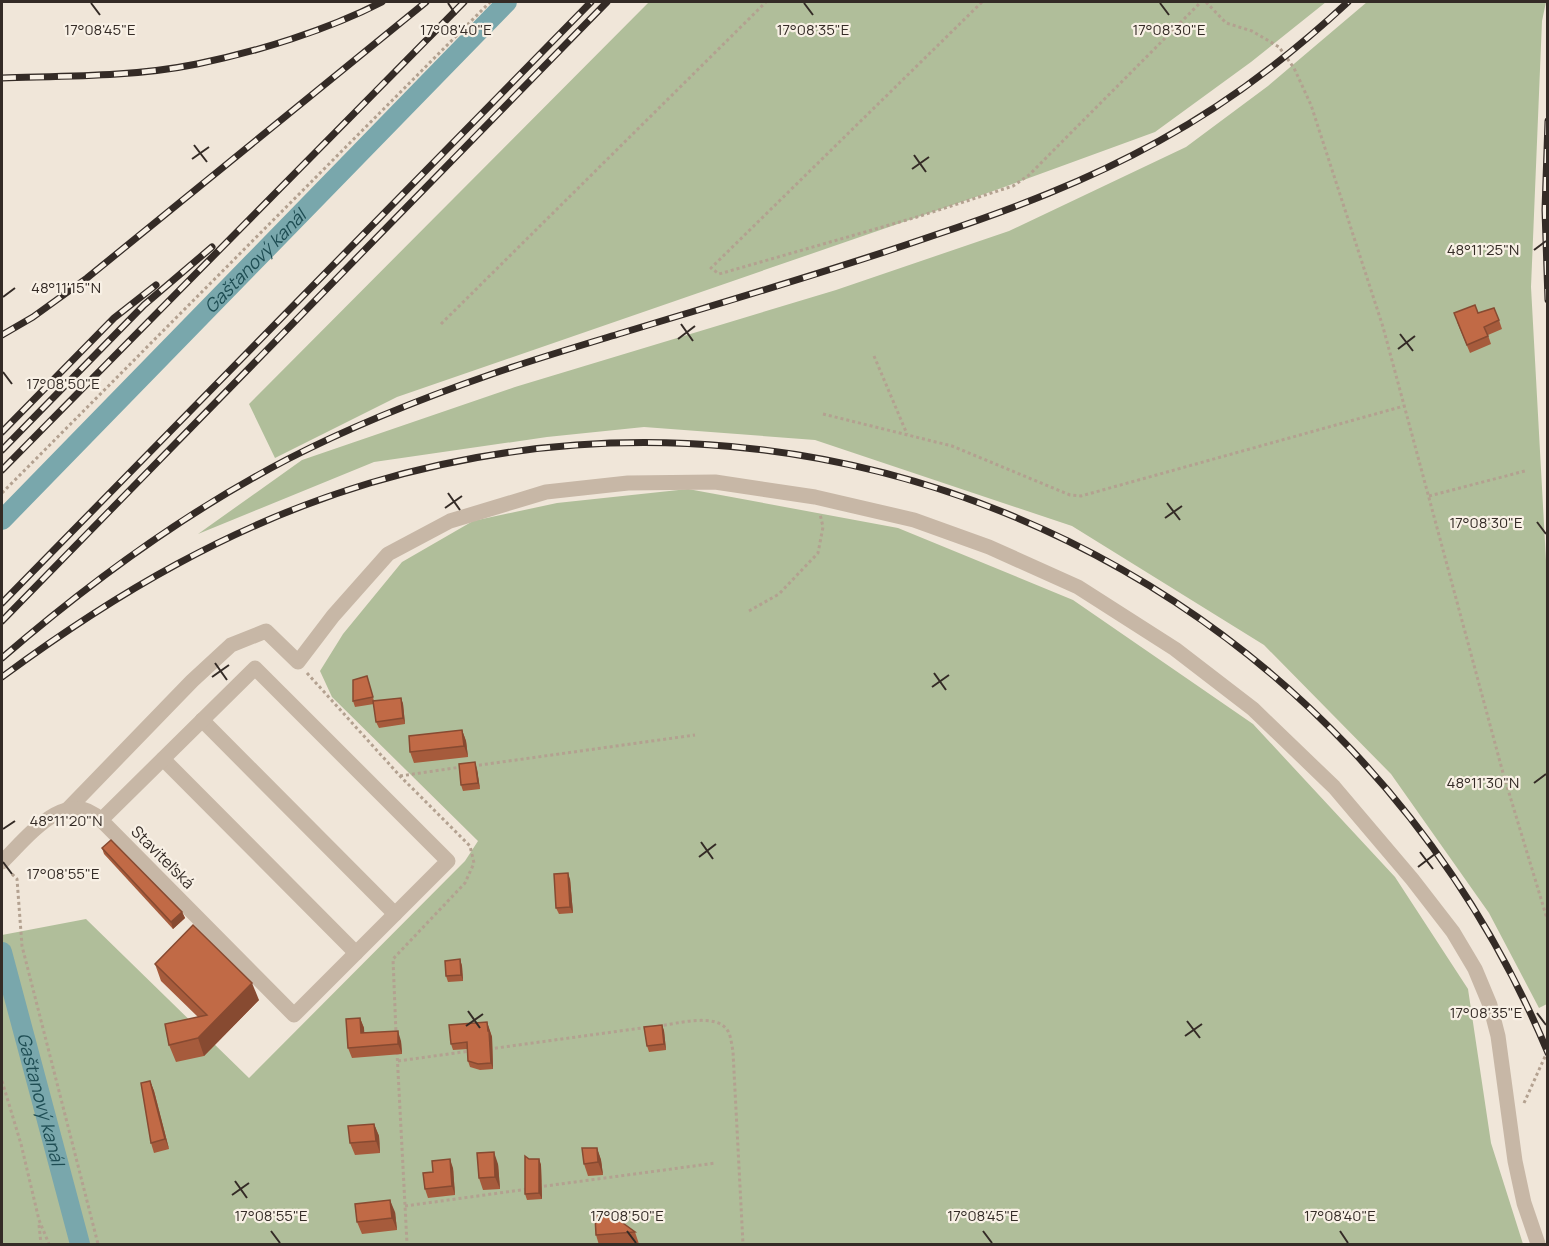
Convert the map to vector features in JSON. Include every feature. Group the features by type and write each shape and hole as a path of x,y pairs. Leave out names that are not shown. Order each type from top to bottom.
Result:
{"lane":[{"path":"5,867 52,814 68,809 192,681 231,645 266,631 298,662 333,615 388,554 450,521 546,492 628,483 715,482 816,497 914,520 989,547 1078,587 1175,649 1253,709 1334,787 1412,879 1453,932 1475,969 1490,1005 1498,1036 1515,1161 1524,1203 1538,1245"},
{"path":"101,820 255,668 448,861 356,953 164,759"},
{"path":"202,720 395,914"},
{"name":"Staviteľská","path":"68,809 93,812 294,1015 356,953"}],"path":[{"path":"2,494 490,2"},
{"path":"441,324 766,2"},
{"path":"982,2 711,268 719,274 792,254 1012,186 1029,175 1201,2"},
{"path":"1206,2 1226,23 1252,31 1279,47 1305,87 1383,327 1503,773 1548,922"},
{"path":"874,356 907,434"},
{"path":"823,414 952,446 1070,495 1081,496 1404,406"},
{"path":"1428,496 1525,471"},
{"path":"749,611 778,594 818,553 823,527 816,497"},
{"path":"400,776 696,735"},
{"path":"5,867 17,879 22,946 98,1245"},
{"path":"398,1061 711,1019 719,1022 729,1031 733,1052 743,1245"},
{"path":"1524,1104 1548,1050"},
{"path":"2,1081 21,1144 39,1220 49,1245"},
{"path":"405,1206 716,1163"},
{"path":"39,1220 41,1245"}],"green space":[{"path":"649,2 1326,2 1251,62 1155,132 996,190 397,397 275,458 249,404"},
{"path":"1367,2 1546,2 1542,21 1531,287 1548,597 1547,1004 1539,1008 1489,913 1391,774 1264,645 1072,526 815,440 644,427 547,437 374,462 198,534 302,460 515,387 836,290 1009,231 1186,147 1268,86"},
{"path":"688,489 898,528 1073,600 1253,724 1395,877 1468,989 1491,1143 1523,1244 2,1244 2,935 86,919 249,1078 465,861 478,841 332,697 320,671 343,634 402,562 473,521 557,503"}],"building":[{"path":"1475,305 1478,313 1494,308 1499,320 1484,327 1488,336 1467,345 1454,313"},
{"path":"367,676 373,697 353,701 353,680"},
{"path":"401,698 403,718 376,722 373,701"},
{"path":"462,730 464,746 410,752 409,736"},
{"path":"475,762 478,783 461,785 459,764"},
{"path":"111,840 182,912 171,922 102,848"},
{"path":"568,873 570,907 556,908 554,874"},
{"path":"193,925 252,983 198,1038 169,1045 165,1024 207,1015 155,964"},
{"path":"460,959 461,975 446,976 445,961"},
{"path":"360,1018 361,1033 398,1031 398,1044 348,1048 346,1019"},
{"path":"487,1022 491,1063 478,1064 468,1061 467,1042 451,1044 449,1025"},
{"path":"662,1025 664,1044 647,1046 644,1027"},
{"path":"150,1081 165,1139 151,1143 141,1083"},
{"path":"374,1124 376,1141 350,1143 348,1126"},
{"path":"582,1148 597,1148 598,1162 584,1164"},
{"path":"494,1152 495,1177 479,1178 477,1153"},
{"path":"525,1156 529,1159 539,1159 539,1193 525,1194"},
{"path":"450,1159 452,1186 425,1189 423,1173 433,1172 432,1161"},
{"path":"390,1200 392,1218 357,1222 355,1204"},
{"path":"612,1215 635,1232 596,1235 595,1216"}],"waterway":[{"name":"Gaštanový kanál","path":"2,520 507,2"},
{"name":"Gaštanový kanál","path":"2,952 80,1244"}],"railway":[{"path":"2,78 124,74 197,64 291,39 339,22 382,2"},
{"path":"2,335 33,317 87,278 426,2"},
{"path":"2,470 464,2"},
{"path":"2,603 591,2"},
{"path":"2,621 607,2"},
{"path":"2,658 69,602 139,550 212,502 288,459 389,413 492,374 896,248 992,215 1077,181 1184,127 1234,95 1281,60 1348,2"},
{"path":"1548,121 1545,210 1548,300"},
{"path":"2,450 144,305 212,247"},
{"path":"2,432 114,318 156,285"},
{"path":"2,677 88,617 177,564 271,519 370,483 551,447 731,446 904,479 1068,541 1218,632 1351,749 1462,890 1548,1053"}]}
